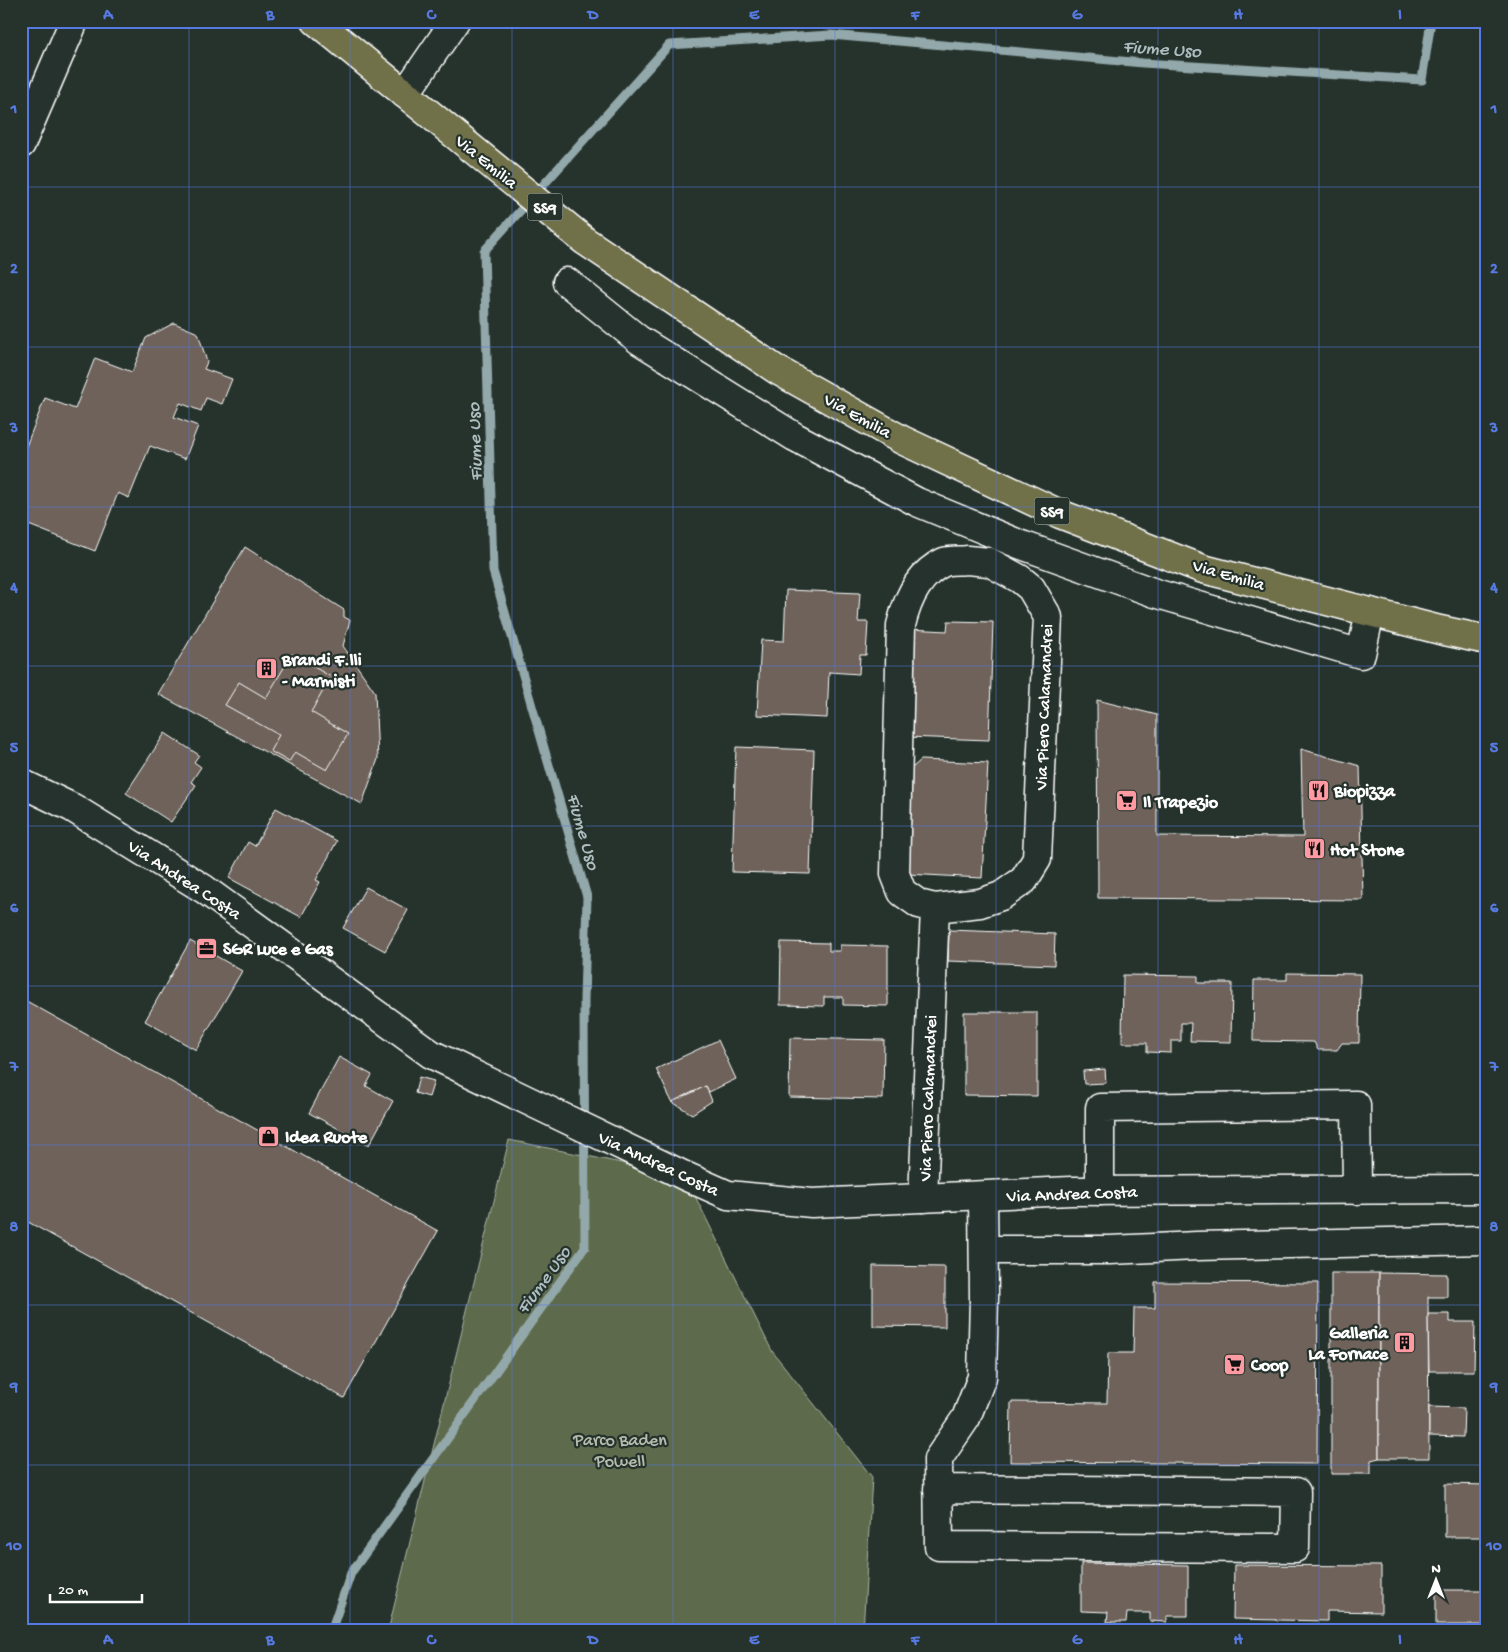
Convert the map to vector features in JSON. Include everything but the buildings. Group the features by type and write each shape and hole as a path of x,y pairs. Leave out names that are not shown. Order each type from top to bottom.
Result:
{"main road":[{"name":"Via Emilia","path":"316,21 585,241 777,370 894,436 1060,514 1203,569 1440,630 1487,640"}],"street":[{"path":"21,144 74,21"},
{"path":"405,94 455,21"},
{"path":"567,282 639,340 795,437 917,502 1019,544 1155,593 1361,654 1370,612"},
{"name":"Via Piero Calamandrei","path":"968,560 989,562 1031,588 1048,617 1037,859 1024,880 1001,896 980,903 935,908 919,904 910,899 902,892 895,874 901,625 916,586 927,574 945,562 968,560"},
{"name":"Via Andrea Costa","path":"21,784 73,808 204,889 431,1054 709,1188 728,1195 812,1202 1100,1191 1487,1189"},
{"name":"Via Piero Calamandrei","path":"922,1198 935,908"},
{"path":"1100,1191 1100,1108 1356,1105 1356,1190"},
{"path":"938,1489 1296,1492 1295,1548 939,1546 938,1489 938,1459 966,1418 982,1377 983,1196"},
{"path":"984,1250 1110,1250 1196,1246 1487,1240"}],"green space":[{"name":"Parco Baden Powell","path":"509,1140 685,1176 772,1351 872,1477 863,1631 388,1631"}],"waterway":[{"name":"Fiume Uso","path":"331,1631 351,1573 585,1247 584,999 587,897 493,571 484,251 669,45 831,35 1143,63 1422,80 1431,21"}],"place":[{"name":"Brandi F.lli - Marmisti","path":"266,669"},
{"name":"Biopizza","path":"1318,790"},
{"name":"Il Trapezio","path":"1127,801"},
{"name":"Hot Stone","path":"1314,849"},
{"name":"SGR Luce e Gas","path":"207,948"},
{"name":"Idea Ruote","path":"269,1136"},
{"name":"Galleria La Fornace","path":"1404,1342"},
{"name":"Coop","path":"1235,1364"}]}
